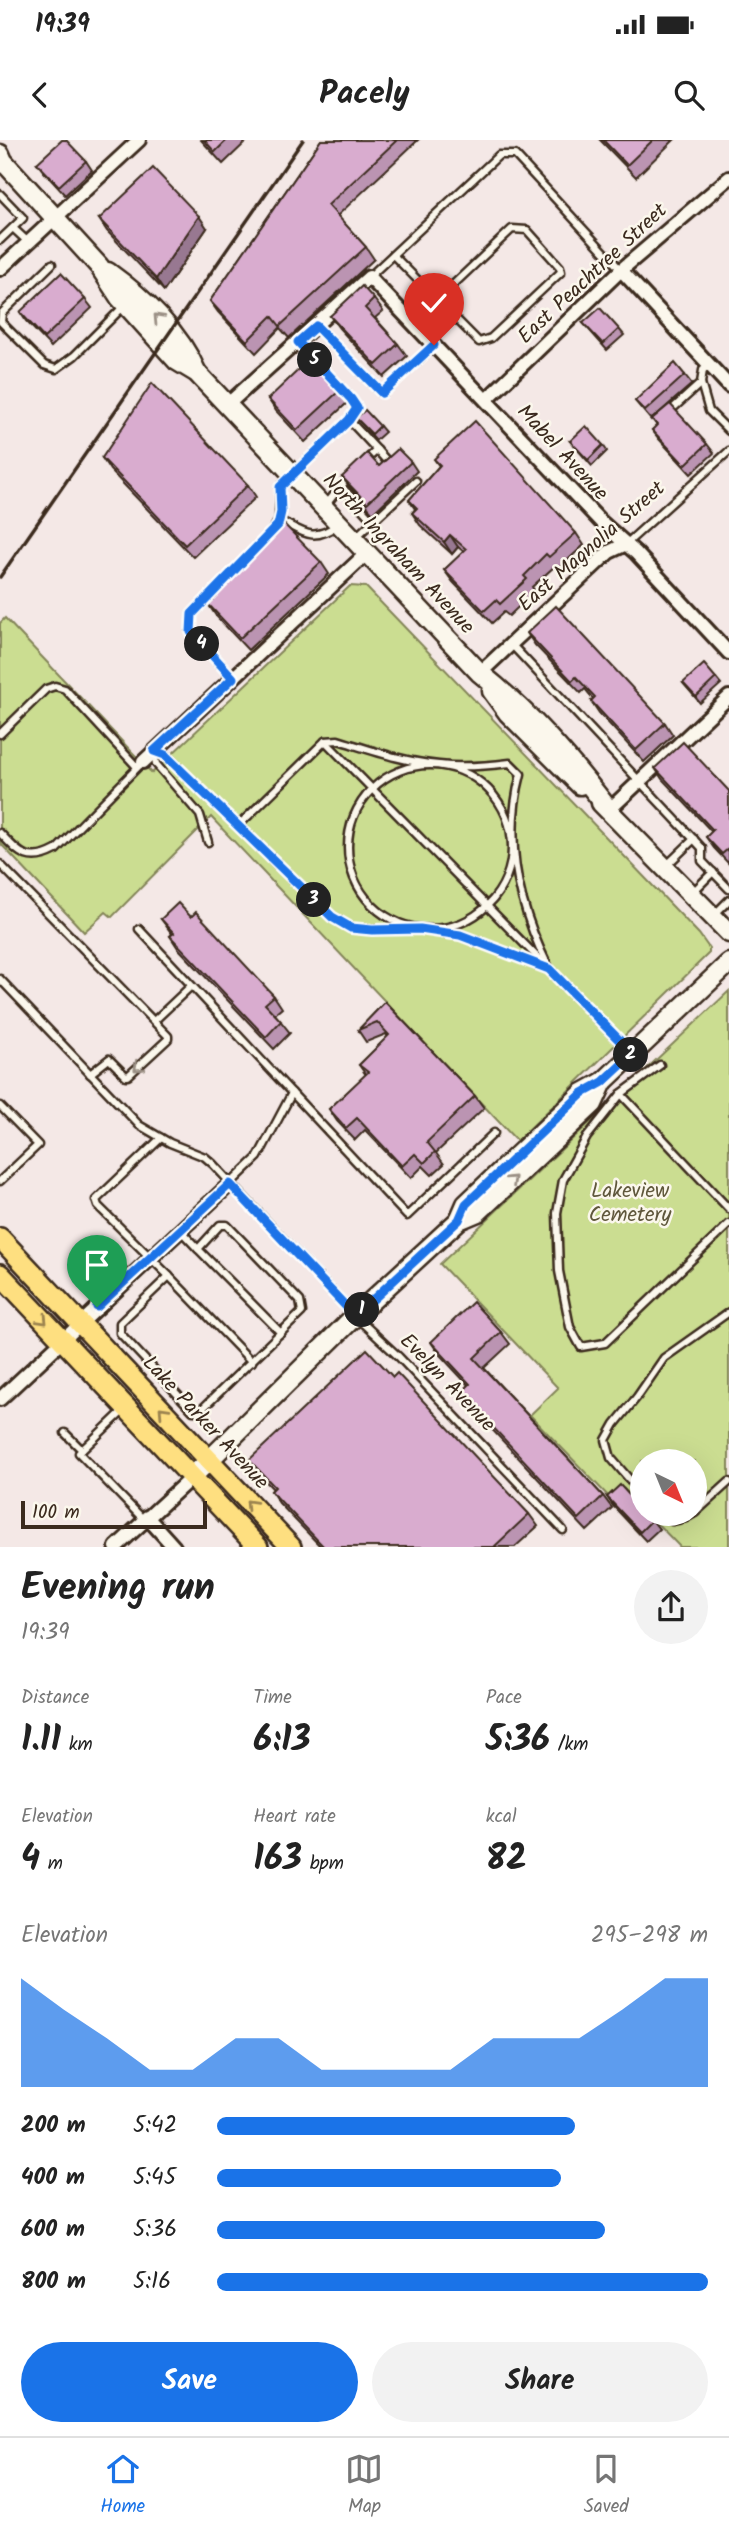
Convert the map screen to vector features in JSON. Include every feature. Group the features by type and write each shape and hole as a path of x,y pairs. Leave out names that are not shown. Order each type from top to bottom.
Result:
{"main road":[{"name":"Lake Parker Avenue","path":"0,1238 291,1547"},
{"path":"0,1274 258,1547"}],"street":[{"path":"0,269 139,140"},
{"name":"North Ingraham Avenue","path":"1,158 99,266 125,304 177,361 197,373 480,673 508,713 563,771 609,810 729,933"},
{"name":"East Peachtree Street","path":"485,400 621,270 729,178"},
{"name":"North Ingraham Avenue","path":"99,266 130,288 187,351 197,373"},
{"path":"621,270 729,386"},
{"path":"227,405 369,277"},
{"name":"Mabel Avenue","path":"369,277 729,653"},
{"name":"East Magnolia Street","path":"480,673 609,552 626,544"},
{"path":"140,764 366,554"},
{"path":"609,810 729,697"},
{"path":"116,1547 210,1461 355,1316 459,1220 478,1212 593,1104 603,1082 729,963"},
{"path":"0,1399 230,1184"},
{"path":"146,1518 174,1547"}],"lane":[{"path":"369,277 499,155 514,155 621,270"},
{"path":"0,194 23,218 0,240"},
{"path":"13,228 29,243"},
{"path":"393,255 437,300 479,342 491,338 561,272 560,267 527,230 512,229 437,300"},
{"path":"52,264 1,314 1,322 44,365 56,369 74,356 125,304"},
{"path":"316,326 382,393 434,345"},
{"path":"269,535 278,525 280,487 349,420 357,408 298,342"},
{"path":"306,368 315,360"},
{"path":"709,365 703,370 701,383 709,411 729,431"},
{"path":"661,418 701,383"},
{"path":"349,420 386,460"},
{"path":"324,508 341,486 377,450"},
{"name":"East Magnolia Street","path":"626,544 729,450"},
{"path":"353,540 416,481"},
{"path":"341,486 373,521"},
{"path":"279,520 311,536 324,535 338,523"},
{"path":"221,585 192,614 191,632 233,678"},
{"path":"512,644 694,839 702,848 702,861 729,888"},
{"path":"0,734 46,689 55,686 65,689 140,764 56,850 44,856 32,858 19,853 0,833"},
{"path":"238,826 326,741 338,740 415,762 463,772 482,784 498,800 508,821 517,878 534,938 549,969"},
{"path":"326,741 633,1054"},
{"path":"208,842 201,815 156,764 154,751 165,755 332,917 351,928 372,930 420,929 445,928 468,920 487,906 501,888 510,867 514,801 521,775 510,763 416,766 392,774 372,789 357,810 349,835 349,862 357,886 373,907 395,922 420,929 460,935 549,969"},
{"path":"665,867 694,839"},
{"path":"0,864 168,1036 168,1040 128,1076 109,1059 90,1074"},
{"path":"691,894 713,873"},
{"path":"712,916 729,900"},
{"path":"139,929 407,1216 494,1133"},
{"name":"Evelyn Avenue","path":"0,979 131,1118 161,1138 205,1157 562,1530"},
{"path":"154,1021 191,986"},
{"path":"660,1065 621,1094 587,1137 563,1180 557,1213 559,1271 570,1327 581,1347 605,1343 729,1224"},
{"path":"230,1184 258,1157 292,1093"},
{"path":"621,1094 729,1209"},
{"path":"0,1106 38,1145 0,1181"},
{"path":"161,1138 96,1200 98,1206 252,1362"},
{"path":"169,1276 120,1323 120,1333 184,1401 194,1410 200,1411 302,1312 300,1301 227,1225 220,1225 198,1249"},
{"path":"180,1230 281,1334"},
{"path":"630,1480 611,1458 606,1440 615,1424 664,1358 729,1312"},
{"path":"127,1408 79,1453 146,1518"},
{"path":"65,1433 82,1450"},
{"path":"707,1501 729,1482"}],"green space":[{"path":"350,586 366,587 699,934 709,948 709,953 517,1141 211,817 112,917 106,912 84,932 0,843 0,623 5,618 152,773"},
{"name":"Lakeview Cemetery","path":"729,991 729,1547 680,1547 660,1526 707,1526 707,1449 630,1449 630,1495 624,1489 612,1500 530,1415 558,1388 440,1264"}],"building":[{"path":"62,140 66,140 86,161 59,186 37,163"},
{"path":"204,140 227,140 215,152"},
{"path":"321,140 397,140 328,205 366,247 280,326 272,316 247,341 210,301"},
{"path":"603,140 653,140 627,165"},
{"path":"153,168 199,216 156,279 99,219"},
{"path":"61,273 85,299 44,338 20,312"},
{"path":"362,286 374,299 365,308 398,344 376,365 330,316"},
{"path":"600,308 619,329 603,344 583,323"},
{"path":"309,360 339,391 297,430 268,399"},
{"path":"675,363 685,375 645,411 635,401"},
{"path":"152,383 248,485 185,545 102,458"},
{"path":"670,404 707,444 685,465 652,430 657,425 652,419"},
{"path":"365,410 380,426 372,434 356,418"},
{"path":"475,421 576,533 549,557 546,554 524,576 527,579 500,604 496,600 484,611 444,570 466,549 450,535 444,542 412,513 417,508 409,500 440,465 434,459"},
{"path":"586,426 603,445 588,460 570,441"},
{"path":"398,449 411,462 367,503 342,477 367,453 379,466"},
{"path":"282,522 321,562 240,638 208,604 216,597 209,590"},
{"path":"556,606 665,723 636,750 591,701 595,697 576,677 572,681 527,633"},
{"path":"704,664 716,678 696,697 683,683"},
{"path":"683,742 729,791 729,848 722,854 706,837 713,830 655,768"},
{"path":"178,903 191,917 196,912 274,996 265,1004 281,1021 266,1037 170,936 174,933 161,919"},
{"path":"385,1002 475,1096 427,1142 435,1152 424,1163 415,1154 402,1166 357,1118 346,1128 329,1109 368,1072 359,1065 389,1035 377,1022 358,1030"},
{"path":"473,1302 501,1332 474,1358 603,1496 579,1519 461,1393 470,1384 431,1342"},
{"path":"367,1349 393,1377 397,1373 529,1514 494,1547 324,1547 271,1491 275,1487 249,1460"},
{"path":"620,1485 630,1496 630,1521 607,1497"},
{"path":"634,1526 646,1526 640,1532"}],"railway":[{"path":"0,577 303,140"}],"route":[{"path":"97,1307 230,1184 355,1316 459,1220 466,1204 583,1093 603,1082 633,1054 549,969 460,935 420,929 351,928 332,917 165,755 154,751 233,678 191,632 192,614 278,525 281,512 280,487 349,420 357,408 298,342 316,326 382,393 434,345"}]}
